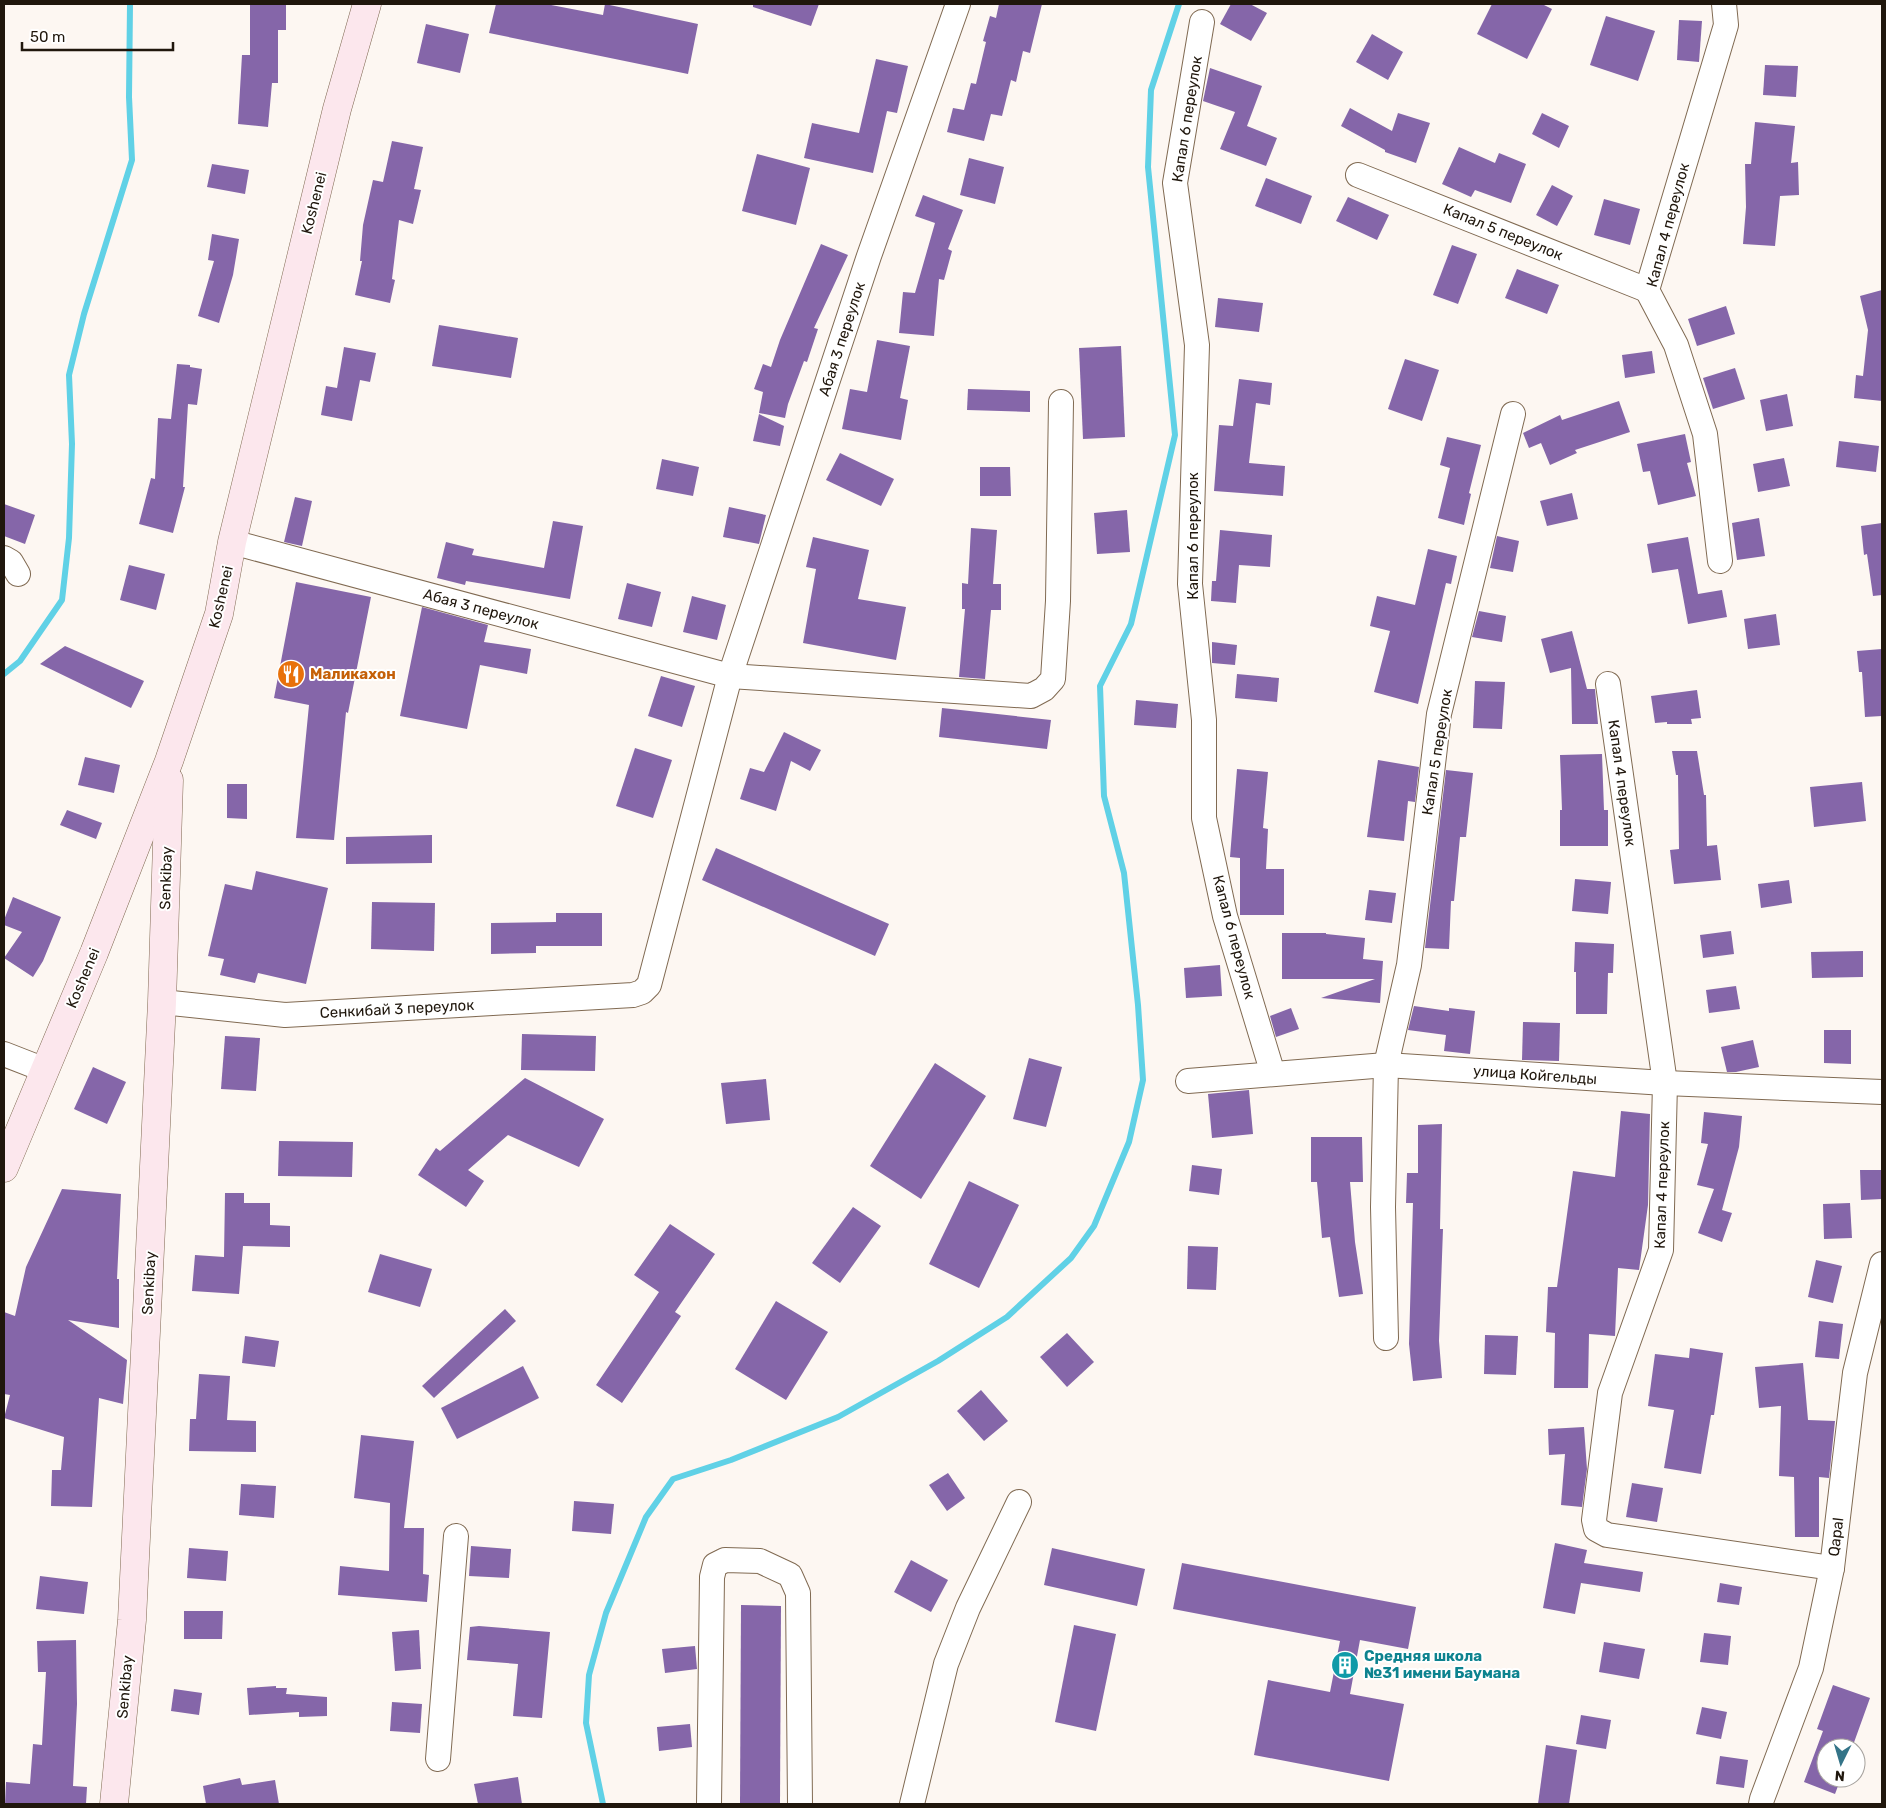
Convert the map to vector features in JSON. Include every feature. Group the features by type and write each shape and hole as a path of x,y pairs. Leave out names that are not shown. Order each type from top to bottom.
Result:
{"main road":[{"name":"Koshenei","path":"4,1168 94,953 169,760 219,614 232,542 337,109 367,4"},
{"name":"Senkibay","path":"114,1804 132,1620 162,1002 169,760"}],"street":[{"name":"Абая 3 переулок","path":"632,995 642,992 649,985 730,676 869,256 958,4"},
{"name":"Капал 4 переулок","path":"1720,561 1705,434 1676,344 1647,290 1726,25 1724,4"},
{"name":"Капал 6 переулок","path":"1202,22 1175,183 1197,345 1190,584 1204,720 1204,818 1225,916 1273,1074"},
{"name":"Капал 5 переулок","path":"1358,175 1647,290"},
{"name":"Абая 3 переулок","path":"232,542 730,676 1031,696 1044,689 1053,679 1058,601 1060,402"},
{"name":"Капал 5 переулок","path":"1386,1338 1383,1208 1386,1066 1409,965 1439,714 1513,414"},
{"name":"Капал 4 переулок","path":"1608,684 1665,1083 1661,1250 1610,1393 1594,1520 1596,1529 1606,1536 1832,1568"},
{"name":"Сенкибай 3 переулок","path":"162,1002 285,1015 632,995"},
{"path":"4,1054 45,1070"},
{"name":"улица Койгельды","path":"1188,1080 1386,1066 1665,1083 1882,1092"},
{"name":"Qapal","path":"1761,1804 1810,1668 1832,1568 1855,1374 1882,1264"},
{"path":"912,1804 946,1664 968,1608 1019,1502"},
{"path":"438,1759 456,1536"},
{"path":"709,1804 712,1577 716,1565 725,1560 760,1561 790,1575 798,1593 800,1804"}],"building":[{"path":"250,4 286,4 286,30 278,30 278,83 272,83 268,127 238,124 242,55 250,55"},
{"path":"496,4 546,4 603,15 605,4 698,24 688,74 489,33"},
{"path":"753,4 819,4 811,26 753,7"},
{"path":"999,4 1042,4 1030,53 1023,51 1016,82 1011,80 1002,116 991,114 984,141 947,132 953,108 964,110 971,83 976,84 986,42 983,41 990,16 996,18"},
{"path":"1231,4 1250,4 1267,13 1251,41 1220,24"},
{"path":"1492,4 1542,4 1552,9 1527,59 1477,34"},
{"path":"1606,16 1655,31 1638,81 1590,65"},
{"path":"1679,20 1702,21 1699,62 1677,60"},
{"path":"426,24 469,34 460,73 417,63"},
{"path":"1372,34 1403,52 1388,80 1356,62"},
{"path":"876,59 908,66 897,113 887,111 873,173 804,158 812,123 859,133"},
{"path":"1765,65 1798,66 1796,97 1763,95"},
{"path":"1210,68 1262,86 1247,126 1277,138 1266,166 1220,149 1235,112 1203,101"},
{"path":"1350,108 1392,131 1398,113 1430,123 1416,163 1385,152 1385,150 1341,126"},
{"path":"1542,113 1569,126 1559,148 1532,134"},
{"path":"1755,122 1795,126 1791,163 1798,162 1799,195 1780,196 1775,246 1743,244 1746,207 1745,164 1751,164"},
{"path":"392,141 423,147 414,189 421,190 413,224 399,220 392,279 395,280 390,303 355,295 362,261 360,261 363,225 373,180 383,182"},
{"path":"1459,147 1495,163 1499,153 1526,164 1511,203 1475,190 1471,197 1442,184"},
{"path":"757,154 810,168 796,225 742,211"},
{"path":"969,158 1004,167 995,204 960,195"},
{"path":"212,164 249,170 245,194 207,187"},
{"path":"1266,178 1312,196 1301,224 1255,206"},
{"path":"1552,185 1573,196 1557,226 1536,215"},
{"path":"923,195 963,210 948,249 952,251 944,280 939,279 934,336 899,333 903,292 915,293 935,223 915,216"},
{"path":"1348,197 1389,215 1377,240 1336,221"},
{"path":"1604,199 1640,209 1630,245 1594,235"},
{"path":"212,234 239,239 233,275 219,323 198,316 214,261 208,260"},
{"path":"821,244 848,255 814,328 818,329 807,362 804,361 788,404 785,418 759,413 763,392 754,389 763,364 771,367 780,340"},
{"path":"1452,245 1477,254 1458,304 1433,295"},
{"path":"1517,269 1559,285 1547,314 1505,298"},
{"path":"1882,290 1882,401 1854,398 1856,375 1863,376 1868,330 1860,296"},
{"path":"1218,298 1263,303 1259,332 1215,327"},
{"path":"1726,306 1735,334 1697,346 1688,319"},
{"path":"439,325 518,338 511,378 432,366"},
{"path":"877,340 910,346 900,398 908,400 901,440 842,429 850,389 867,392"},
{"path":"1121,346 1125,437 1083,439 1079,348"},
{"path":"344,347 376,353 370,382 360,380 352,421 321,415 326,386 337,388"},
{"path":"1652,351 1655,373 1625,378 1622,355"},
{"path":"1405,359 1439,370 1422,421 1388,409"},
{"path":"177,364 190,365 190,367 202,369 197,405 188,404 183,487 185,487 173,533 139,524 151,478 155,479 158,418 171,419"},
{"path":"1735,368 1745,399 1713,409 1703,378"},
{"path":"1239,379 1272,383 1270,405 1256,403 1249,463 1285,466 1283,496 1214,491 1219,425 1233,426"},
{"path":"968,389 1030,391 1030,412 967,410"},
{"path":"1787,394 1793,426 1766,431 1760,400"},
{"path":"1619,401 1630,432 1575,450 1577,453 1550,465 1541,443 1529,448 1523,433 1560,415 1562,420"},
{"path":"759,414 784,426 780,446 753,441"},
{"path":"1685,434 1691,462 1687,463 1696,496 1658,505 1650,471 1643,472 1637,444"},
{"path":"1447,437 1481,445 1469,493 1471,494 1464,525 1438,518 1450,468 1440,465"},
{"path":"1839,441 1879,446 1876,472 1836,467"},
{"path":"840,453 894,479 881,506 826,480"},
{"path":"1784,458 1790,486 1758,492 1753,464"},
{"path":"662,459 699,467 693,496 656,489"},
{"path":"980,467 1010,467 1011,496 980,496"},
{"path":"1572,493 1578,519 1547,526 1540,501"},
{"path":"295,497 312,501 302,546 284,542"},
{"path":"4,504 35,515 25,544 4,536"},
{"path":"729,507 766,515 759,544 723,537"},
{"path":"1127,510 1130,552 1097,554 1094,513"},
{"path":"1759,518 1765,556 1737,560 1732,523"},
{"path":"553,521 583,526 570,599 466,581 465,585 437,578 446,542 474,549 472,555 544,568"},
{"path":"1882,523 1882,595 1873,596 1867,554 1864,555 1861,526"},
{"path":"971,528 997,530 993,584 1001,584 1001,610 991,610 985,679 959,677 965,609 962,609 962,583 968,584"},
{"path":"1220,530 1272,535 1270,567 1239,565 1236,603 1211,601 1212,581 1216,581"},
{"path":"1497,536 1519,541 1513,572 1490,568"},
{"path":"813,537 869,550 858,599 906,607 896,660 803,643 816,569 806,567"},
{"path":"1688,537 1698,594 1722,590 1727,617 1688,624 1678,569 1652,573 1647,544"},
{"path":"1428,549 1457,556 1451,584 1446,583 1418,704 1374,692 1390,631 1370,626 1377,596 1415,605"},
{"path":"129,565 165,574 156,610 120,600"},
{"path":"296,582 371,597 348,713 346,712 334,840 296,838 309,705 274,698"},
{"path":"627,583 661,592 652,627 618,619"},
{"path":"692,596 726,605 717,640 683,632"},
{"path":"422,607 488,625 484,642 531,649 527,674 480,665 467,729 400,716"},
{"path":"1479,611 1506,616 1502,642 1472,637"},
{"path":"1776,614 1780,645 1748,649 1744,619"},
{"path":"1572,631 1587,689 1595,689 1598,724 1572,724 1571,668 1550,673 1541,639"},
{"path":"1212,642 1237,645 1235,665 1212,663"},
{"path":"65,646 144,681 131,708 40,664"},
{"path":"1882,649 1882,716 1865,717 1862,672 1859,672 1857,651"},
{"path":"1237,674 1279,678 1277,702 1235,698"},
{"path":"661,676 695,686 682,727 648,716"},
{"path":"1475,681 1505,682 1502,729 1473,728"},
{"path":"1697,690 1701,718 1691,719 1692,724 1655,723 1651,696"},
{"path":"1136,700 1178,704 1176,728 1134,725"},
{"path":"942,708 1051,720 1047,749 939,737"},
{"path":"784,732 821,750 810,771 791,761 776,811 740,799 750,768 764,772"},
{"path":"635,748 672,760 653,818 616,806"},
{"path":"1672,751 1697,751 1704,795 1706,795 1707,846 1717,845 1721,880 1674,884 1670,850 1679,849 1678,775 1676,775"},
{"path":"1602,754 1604,810 1608,810 1608,846 1560,846 1560,810 1562,810 1560,755"},
{"path":"85,757 120,765 114,793 78,785"},
{"path":"1378,760 1419,767 1415,802 1408,801 1404,841 1367,837"},
{"path":"1237,769 1268,772 1263,828 1268,829 1266,869 1284,869 1284,915 1240,915 1240,858 1230,857"},
{"path":"1446,770 1473,773 1466,837 1460,837 1454,901 1451,901 1449,949 1425,948"},
{"path":"1862,782 1866,821 1814,827 1810,787"},
{"path":"227,784 247,784 247,819 227,818"},
{"path":"67,810 102,823 96,839 60,825"},
{"path":"432,835 432,863 346,864 346,837"},
{"path":"716,848 889,924 875,956 702,880"},
{"path":"256,871 328,888 306,984 258,973 255,983 220,975 224,959 208,956 225,884 252,890"},
{"path":"1575,879 1611,882 1608,914 1572,911"},
{"path":"1789,880 1792,903 1761,908 1758,884"},
{"path":"1369,890 1396,893 1392,923 1365,920"},
{"path":"13,897 61,917 43,961 33,977 4,958 22,932 4,925 4,920"},
{"path":"372,902 435,903 434,951 371,949"},
{"path":"556,913 602,913 602,946 536,946 536,953 491,954 491,923 556,922"},
{"path":"1731,931 1734,954 1703,958 1700,935"},
{"path":"1282,933 1326,933 1365,938 1363,959 1383,961 1380,1003 1321,998 1375,979 1282,979"},
{"path":"1575,942 1614,944 1613,973 1608,973 1607,1014 1576,1014"},
{"path":"1863,951 1863,977 1812,978 1811,952"},
{"path":"1220,965 1222,996 1186,998 1184,968"},
{"path":"1736,986 1740,1009 1709,1013 1706,990"},
{"path":"1414,1006 1449,1011 1449,1008 1475,1011 1470,1054 1444,1051 1446,1035 1408,1030"},
{"path":"1291,1008 1299,1029 1276,1037 1270,1016"},
{"path":"1523,1022 1560,1023 1559,1061 1522,1060"},
{"path":"1824,1030 1851,1030 1851,1064 1824,1063"},
{"path":"522,1034 596,1036 595,1071 521,1070"},
{"path":"225,1036 260,1038 256,1091 221,1089"},
{"path":"1753,1040 1759,1067 1727,1072 1721,1047"},
{"path":"1029,1058 1062,1067 1046,1127 1013,1119"},
{"path":"935,1063 986,1096 921,1199 870,1166"},
{"path":"93,1067 126,1082 107,1124 74,1109"},
{"path":"525,1078 604,1119 579,1167 508,1135 468,1170 484,1181 466,1207 418,1175 436,1148 440,1151"},
{"path":"766,1079 770,1120 726,1124 721,1083"},
{"path":"1249,1090 1253,1134 1212,1138 1208,1094"},
{"path":"1621,1111 1650,1114 1648,1205 1639,1270 1618,1268 1615,1336 1589,1334 1588,1388 1554,1388 1555,1333 1546,1332 1548,1287 1557,1287 1573,1171 1615,1177"},
{"path":"1704,1112 1742,1116 1739,1147 1722,1210 1732,1213 1722,1242 1698,1233 1714,1189 1697,1185 1708,1144 1701,1143"},
{"path":"1442,1124 1440,1229 1443,1229 1439,1341 1442,1378 1413,1381 1409,1344 1413,1203 1406,1203 1407,1173 1418,1173 1418,1125"},
{"path":"1311,1137 1362,1137 1363,1182 1350,1182 1355,1242 1363,1294 1339,1297 1330,1237 1322,1238 1317,1182 1311,1182"},
{"path":"279,1141 353,1142 352,1177 278,1176"},
{"path":"1192,1165 1222,1169 1219,1195 1189,1191"},
{"path":"1860,1170 1882,1170 1882,1199 1861,1200"},
{"path":"969,1181 1019,1205 979,1288 929,1264"},
{"path":"62,1189 121,1194 117,1279 119,1279 119,1328 68,1320 127,1360 123,1404 99,1398 92,1507 51,1506 52,1470 61,1470 64,1437 4,1418 10,1395 4,1394 4,1312 15,1316 26,1267"},
{"path":"225,1193 244,1193 244,1203 270,1203 270,1225 290,1226 290,1247 243,1246 239,1294 192,1291 195,1255 224,1257"},
{"path":"1850,1203 1852,1238 1824,1239 1823,1204"},
{"path":"853,1207 881,1226 840,1283 812,1263"},
{"path":"670,1224 715,1254 675,1312 681,1316 622,1403 596,1385 659,1292 634,1275"},
{"path":"1188,1246 1218,1247 1216,1290 1187,1289"},
{"path":"380,1254 432,1269 420,1307 368,1292"},
{"path":"1816,1260 1842,1266 1833,1303 1808,1297"},
{"path":"776,1301 828,1332 786,1400 735,1369"},
{"path":"505,1309 516,1321 434,1398 422,1386"},
{"path":"1819,1321 1843,1324 1839,1359 1815,1357"},
{"path":"1067,1333 1094,1362 1067,1387 1040,1357"},
{"path":"1485,1335 1518,1336 1516,1375 1484,1374"},
{"path":"245,1336 279,1341 275,1367 242,1363"},
{"path":"1690,1348 1723,1353 1714,1415 1711,1415 1701,1474 1664,1468 1674,1410 1648,1406 1655,1354 1689,1358"},
{"path":"1803,1363 1808,1420 1835,1421 1829,1478 1819,1477 1819,1537 1795,1537 1794,1477 1779,1476 1781,1406 1759,1408 1755,1367"},
{"path":"523,1366 539,1398 457,1439 441,1408"},
{"path":"199,1374 230,1376 227,1420 256,1421 256,1452 189,1451 190,1419 196,1419"},
{"path":"981,1390 1008,1421 984,1441 957,1411"},
{"path":"1584,1427 1587,1469 1582,1507 1561,1505 1565,1454 1549,1455 1548,1429"},
{"path":"361,1435 414,1441 404,1528 424,1528 423,1574 429,1575 427,1602 338,1595 340,1566 389,1571 390,1503 354,1498"},
{"path":"948,1473 965,1498 947,1511 929,1485"},
{"path":"1632,1483 1663,1488 1657,1522 1626,1517"},
{"path":"241,1484 276,1486 274,1518 239,1515"},
{"path":"574,1501 614,1504 611,1534 572,1531"},
{"path":"1555,1543 1587,1550 1584,1563 1643,1572 1640,1592 1581,1583 1575,1614 1543,1608"},
{"path":"471,1546 511,1549 509,1578 469,1576"},
{"path":"189,1548 228,1551 226,1581 187,1578"},
{"path":"1052,1548 1145,1569 1137,1606 1044,1585"},
{"path":"911,1560 948,1580 931,1612 894,1592"},
{"name":"Средняя школа №31 имени Баумана","path":"1182,1563 1416,1607 1408,1649 1360,1640 1350,1694 1404,1704 1389,1781 1254,1755 1268,1680 1330,1692 1340,1641 1173,1609"},
{"path":"40,1576 88,1582 84,1614 36,1609"},
{"path":"1720,1583 1742,1587 1739,1605 1717,1602"},
{"path":"741,1605 781,1606 780,1804 740,1804"},
{"path":"184,1611 223,1611 222,1639 184,1639"},
{"path":"1074,1625 1116,1634 1096,1731 1055,1722"},
{"path":"479,1626 550,1632 542,1718 513,1716 518,1664 467,1660 470,1627"},
{"path":"419,1630 421,1669 395,1671 392,1632"},
{"path":"1704,1633 1731,1636 1728,1665 1700,1662"},
{"path":"76,1640 77,1704 73,1786 87,1787 86,1804 5,1804 6,1782 30,1784 33,1744 42,1745 46,1672 38,1672 37,1641"},
{"path":"1604,1642 1645,1649 1639,1679 1599,1672"},
{"path":"695,1646 697,1669 665,1673 662,1649"},
{"path":"1833,1685 1870,1698 1856,1738 1820,1738 1823,1731 1817,1729"},
{"path":"276,1686 276,1688 287,1688 286,1694 327,1697 327,1716 299,1717 299,1712 249,1715 247,1688"},
{"path":"174,1689 202,1693 199,1715 171,1711"},
{"path":"392,1702 422,1704 420,1733 390,1731"},
{"path":"1702,1707 1727,1712 1721,1739 1696,1734"},
{"path":"1581,1715 1611,1720 1606,1749 1576,1744"},
{"path":"690,1724 692,1747 659,1751 657,1727"},
{"path":"1546,1745 1577,1750 1569,1804 1538,1804"},
{"path":"1816,1750 1816,1787 1804,1782"},
{"path":"1720,1756 1748,1760 1744,1788 1716,1784"},
{"path":"518,1777 522,1804 478,1804 474,1784"},
{"path":"240,1778 242,1785 275,1780 279,1804 206,1804 203,1786"},
{"path":"1820,1788 1837,1788 1835,1794"}],"waterway":[{"path":"4,674 20,661 62,600 69,538 72,444 69,375 84,314 132,160 129,97 130,4"},
{"path":"603,1804 586,1723 589,1675 606,1613 646,1517 673,1479 731,1460 838,1417 938,1361 1007,1317 1071,1258 1094,1226 1129,1142 1143,1080 1138,1005 1124,873 1104,796 1100,686 1131,624 1175,435 1148,167 1151,90 1179,4"}],"place":[{"name":"Маликахон","path":"291,674"},
{"name":"Средняя школа №31 имени Баумана","path":"1345,1665"}]}
